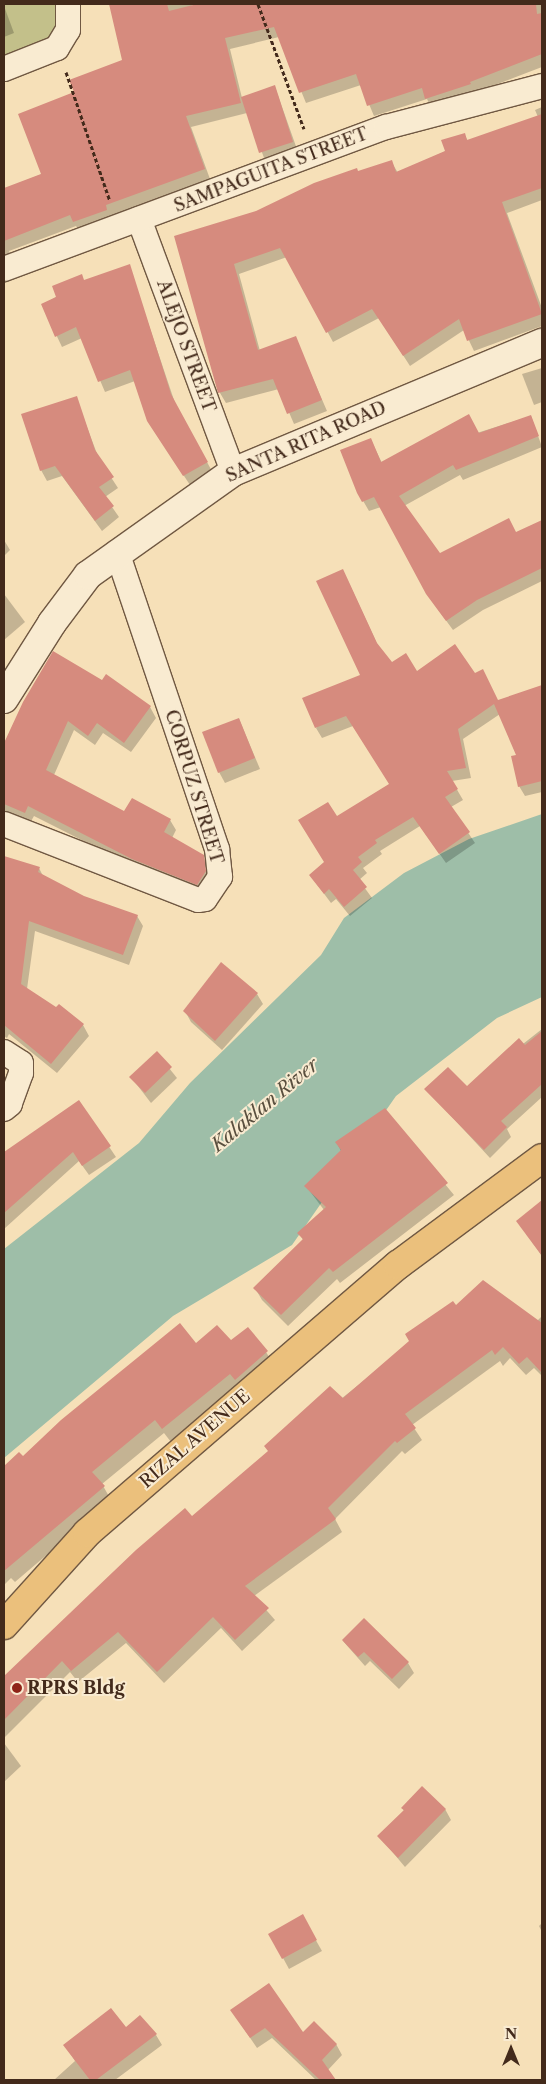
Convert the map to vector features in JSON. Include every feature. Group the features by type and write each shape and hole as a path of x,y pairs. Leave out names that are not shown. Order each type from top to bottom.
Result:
{"highway":[{"name":"RIZAL AVENUE","path":"4,1625 87,1533 398,1265 542,1158"}],"main road":[{"name":"SANTA RITA ROAD","path":"4,699 52,623 88,576 117,552 233,472 542,343"}],"street":[{"path":"4,69 57,48 68,30 68,4"},
{"name":"SAMPAGUITA STREET","path":"4,269 386,127 542,86"},
{"name":"ALEJO STREET","path":"129,223 233,472"},
{"name":"CORPUZ STREET","path":"4,824 198,900 205,899 220,877 217,849 117,552"},
{"path":"4,1052 21,1063 21,1073 10,1104 4,1109"}],"path":[{"path":"258,4 313,153"},
{"path":"57,48 129,223"}],"shaded area":[{"path":"4,4 68,4 68,30 4,69"}],"water":[{"name":"Kalaklan River","path":"542,814 542,997 497,1018 396,1096 292,1245 173,1316 4,1458 4,1249 139,1143 190,1083 321,955 344,918 404,873 469,839"}],"building":[{"path":"109,4 167,4 169,11 197,4 536,4 537,14 542,13 542,54 470,82 471,84 425,99 422,88 367,106 356,74 299,93 274,27 225,38 241,103 186,116 205,169 106,205 107,210 73,222 70,215 4,241 4,188 41,174 18,114 74,92 69,80 122,60"},
{"path":"275,85 293,142 259,153 241,97"},
{"path":"542,114 542,188 502,202 542,314 467,341 459,319 403,356 372,309 326,333 280,248 234,264 258,350 296,336 322,400 287,414 273,379 218,393 174,236 256,211 314,183 357,168 358,171 392,160 396,172 445,151 441,140 465,133 467,140"},
{"path":"130,264 171,394 208,462 183,476 147,421 130,370 98,382 76,327 55,337 41,304 56,297 52,286 82,274 84,280"},
{"path":"77,396 95,450 114,477 99,487 114,506 95,521 55,466 40,471 21,414"},
{"path":"469,414 479,433 531,415 539,436 456,470 453,465 399,496 440,553 509,518 516,532 542,520 542,568 477,600 446,621 426,594 374,497 362,502 340,450 371,438 381,462"},
{"path":"343,569 377,643 392,662 406,653 417,671 455,644 475,673 483,669 498,700 542,685 542,781 518,787 511,756 516,755 494,704 458,729 466,768 447,771 458,789 445,797 470,832 439,854 413,817 375,840 377,843 358,857 362,862 353,870 367,887 344,907 329,889 324,894 309,875 324,862 298,820 328,802 337,816 389,784 346,716 315,728 302,698 360,675 316,581"},
{"path":"53,651 102,680 106,674 151,706 124,743 97,723 88,736 68,721 46,770 124,811 132,798 171,819 164,832 204,855 206,871 197,885 132,859 28,806 25,813 4,804 4,743 23,702"},
{"path":"239,718 255,758 218,773 202,732"},
{"path":"4,856 40,867 38,872 84,896 138,915 123,955 29,921 21,984 56,1007 59,1004 84,1024 51,1064 4,1025"},
{"path":"221,962 258,993 215,1041 183,1011"},
{"path":"542,1031 542,1084 501,1121 507,1127 484,1150 424,1089 448,1067 467,1086 519,1038 525,1045"},
{"path":"157,1051 172,1067 145,1093 129,1077"},
{"path":"79,1100 111,1146 82,1166 73,1152 4,1213 4,1152"},
{"path":"385,1108 448,1183 333,1272 329,1268 281,1315 253,1288 303,1239 297,1233 326,1207 304,1186 341,1150 335,1142"},
{"path":"542,1200 542,1256 516,1221"},
{"path":"483,1280 542,1323 542,1373 527,1357 519,1364 503,1347 495,1355 492,1350 405,1414 416,1428 397,1443 395,1441 328,1508 336,1519 245,1586 269,1608 235,1640 213,1617 157,1672 118,1632 71,1671 62,1661 4,1720 4,1676 136,1550 185,1508 192,1516 268,1451 264,1446 330,1386 343,1398 409,1341 405,1334 453,1301 456,1305"},
{"path":"180,1323 196,1343 217,1325 231,1340 248,1327 268,1351 235,1380 230,1374 162,1429 155,1420 92,1472 105,1486 4,1571 4,1466 19,1452 23,1456 61,1420"},
{"path":"364,1618 409,1662 392,1679 364,1652 358,1657 342,1640"},
{"path":"422,1786 446,1809 398,1858 377,1836 404,1810 401,1808"},
{"path":"303,1914 317,1940 282,1959 268,1934"},
{"path":"269,1983 303,2032 314,2021 337,2044 322,2060 336,2080 320,2080 265,2028 250,2038 230,2010"},
{"path":"111,2008 126,2027 140,2015 157,2034 96,2080 90,2080 63,2045"}],"place":[{"name":"RPRS Bldg","path":"17,1688"}]}
